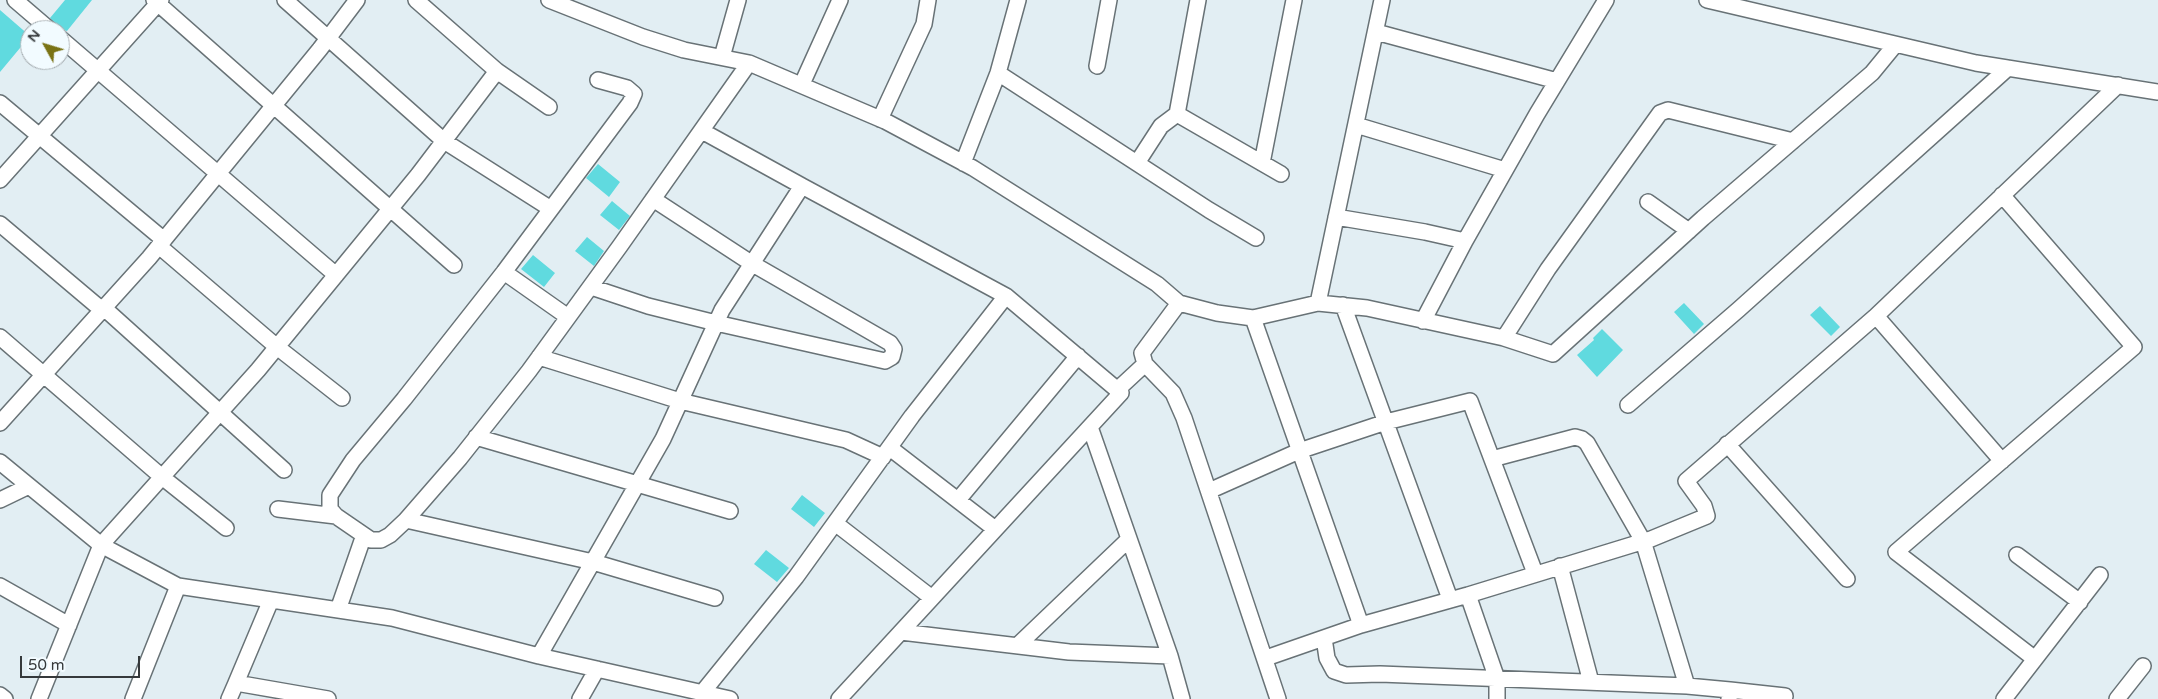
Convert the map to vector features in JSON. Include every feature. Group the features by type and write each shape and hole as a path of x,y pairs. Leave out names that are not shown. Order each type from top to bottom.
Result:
{"street":[{"path":"15,0 38,20"},
{"path":"285,0 444,141 551,209"},
{"path":"0,423 161,243 273,107 356,0"},
{"path":"416,0 497,71 549,107"},
{"path":"549,0 643,37 684,50 749,63 802,84 880,119 963,163 1158,284 1179,303 1254,318 1318,302 1367,308 1504,338 1553,354 1689,231 1872,73 1895,45"},
{"path":"722,57 738,0"},
{"path":"802,84 840,0"},
{"path":"880,119 924,24 928,0"},
{"path":"963,163 998,73 1018,0"},
{"path":"1098,66 1109,0"},
{"path":"1137,163 1161,126 1177,114 1198,0"},
{"path":"1262,163 1294,0"},
{"path":"1318,302 1382,0"},
{"path":"1423,321 1464,241 1606,0"},
{"path":"0,180 40,137 158,1 273,107 454,265"},
{"path":"1712,1 1976,63 2158,92"},
{"path":"1376,32 1557,81"},
{"path":"70,47 336,275"},
{"path":"598,80 627,88 634,94 630,103 504,272 404,400 353,460 330,495 330,509 336,516 370,540 381,540 390,535 406,520 540,357 749,63"},
{"path":"1628,406 2008,68"},
{"path":"39,699 102,545 277,347 390,209 497,71"},
{"path":"998,73 1256,238"},
{"path":"1266,658 1361,625 1468,595 1643,541 1707,516 1704,506 1686,481 1876,316 2118,86"},
{"path":"0,103 277,347 342,398"},
{"path":"1504,338 1548,269 1660,113 1668,110 1793,141"},
{"path":"1177,114 1281,174"},
{"path":"1356,125 1505,170"},
{"path":"702,131 1006,296 1121,393 839,699"},
{"path":"539,656 663,439 716,323 802,186"},
{"path":"2002,196 2134,348 1896,552 2035,659"},
{"path":"591,287 648,306 716,323 885,361 892,357 894,349 890,344 752,264 653,200"},
{"path":"1648,202 1689,231"},
{"path":"1336,217 1425,232 1464,241"},
{"path":"0,224 103,309 284,470"},
{"path":"504,272 568,317"},
{"path":"702,693 796,577 886,453 1006,296"},
{"path":"1179,303 1142,353 1145,364 1173,392 1209,491 1266,658 1278,699"},
{"path":"1344,306 1450,599"},
{"path":"1876,316 2002,461"},
{"path":"1254,318 1361,625"},
{"path":"0,337 162,477 226,528"},
{"path":"958,500 1078,356"},
{"path":"540,357 680,401 846,440 886,453 958,500 995,529"},
{"path":"1117,390 1145,364"},
{"path":"1209,491 1299,451 1386,422 1470,401 1535,573"},
{"path":"1090,427 1170,656 1182,699"},
{"path":"476,437 730,511"},
{"path":"1492,459 1568,438 1582,439 1592,449 1643,541 1687,686"},
{"path":"1727,444 1847,579"},
{"path":"0,462 102,545 178,586 392,618 539,656 730,699"},
{"path":"0,500 29,486"},
{"path":"278,509 336,516"},
{"path":"406,520 593,562 715,598"},
{"path":"835,524 932,598"},
{"path":"338,610 364,535"},
{"path":"1017,646 1129,539"},
{"path":"2018,554 2080,602"},
{"path":"1560,566 1591,682"},
{"path":"2004,699 2100,575"},
{"path":"0,586 69,625"},
{"path":"133,699 178,586"},
{"path":"1468,595 1497,679 1497,699"},
{"path":"229,699 271,600"},
{"path":"900,632 1069,652 1170,656"},
{"path":"1324,638 1327,658 1334,670 1346,675 1380,674 1687,686 1729,695 1785,696"},
{"path":"2117,699 2143,666"},
{"path":"580,699 597,669"},
{"path":"236,683 328,699"},
{"path":"0,696 5,699"}],"building":[{"path":"65,0 92,0 70,27 70,20 52,20 50,18"},
{"path":"0,10 20,27 20,48 0,72"},
{"path":"598,164 620,182 609,197 586,178"},
{"path":"612,201 630,216 619,230 600,215"},
{"path":"587,237 604,251 594,266 575,251"},
{"path":"533,255 555,273 544,287 521,269"},
{"path":"1684,303 1704,324 1694,334 1674,312"},
{"path":"1820,306 1840,327 1831,336 1810,315"},
{"path":"1602,329 1623,350 1597,377 1577,355 1594,340 1593,338"},
{"path":"802,495 825,513 814,527 791,509"},
{"path":"766,550 789,568 777,582 754,564"}]}
